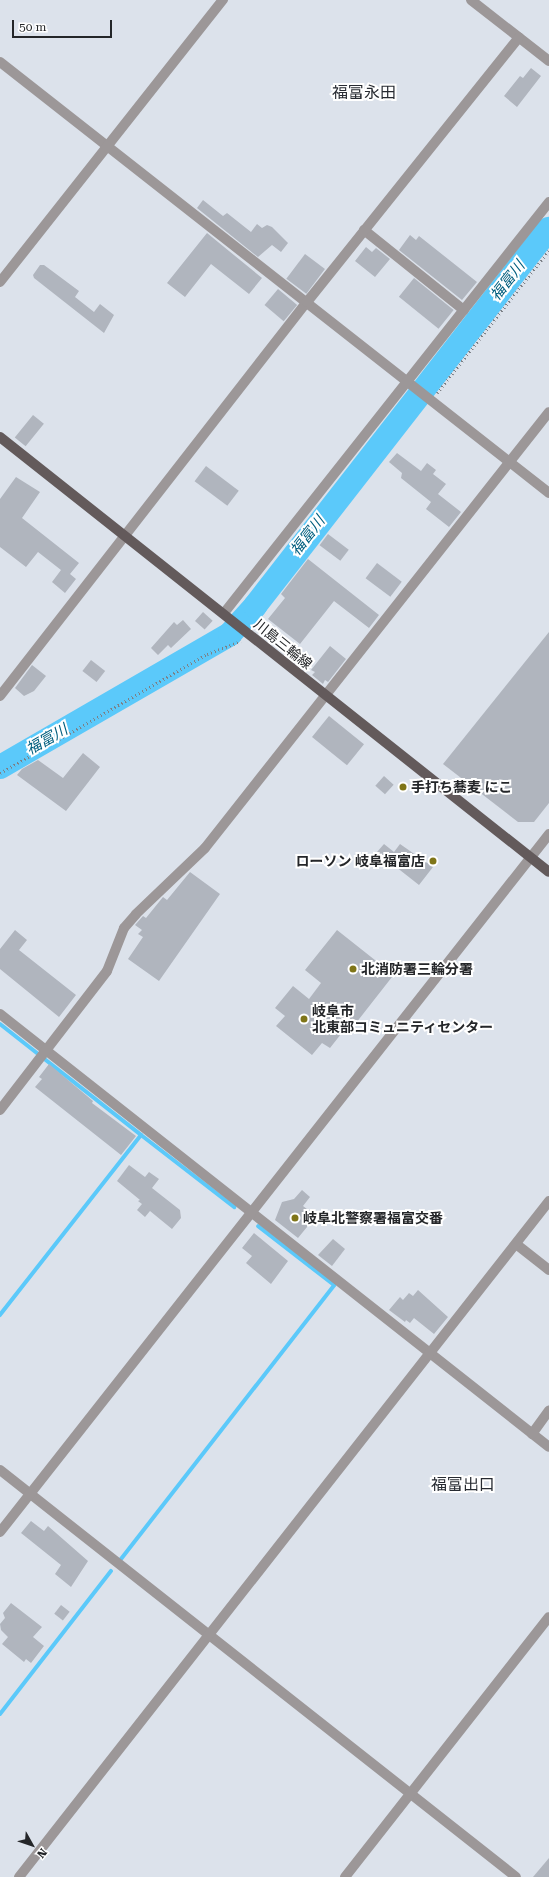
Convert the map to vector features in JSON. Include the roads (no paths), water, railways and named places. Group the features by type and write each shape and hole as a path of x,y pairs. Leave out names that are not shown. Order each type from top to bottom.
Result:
{"main road":[{"name":"川島三輪線","path":"0,436 226,615 326,697 549,872"}],"street":[{"path":"0,282 223,0"},
{"path":"471,0 549,61"},
{"path":"0,696 307,302 518,37"},
{"path":"0,62 549,493"},
{"path":"226,615 549,202"},
{"path":"364,230 464,310"},
{"path":"0,1110 107,970 124,928 136,914 205,848 326,697 549,412"},
{"path":"0,1532 549,834"},
{"path":"0,1014 44,1054 251,1212 549,1447"},
{"path":"20,1877 429,1352 549,1201"},
{"path":"516,1244 549,1270"},
{"path":"532,1434 549,1411"},
{"path":"0,1470 516,1877"},
{"path":"345,1877 549,1617"}],"waterway":[{"name":"福富川","path":"0,767 230,634 255,606 549,229"},
{"path":"0,1024 141,1135 0,1315"},
{"path":"141,1135 234,1207"},
{"path":"121,1559 334,1285 258,1226"},
{"path":"0,1714 111,1571"}],"place":[{"name":"手打ち蕎麦 にこ","path":"403,787"},
{"name":"ローソン 岐阜福富店","path":"433,861"},
{"name":"北消防署三輪分署","path":"353,969"},
{"name":"岐阜市 北東部コミュニティセンター","path":"304,1019"},
{"name":"岐阜北警察署福富交番","path":"295,1218"}],"district":[{"name":"福富永田","path":"364,93"},
{"name":"福富出口","path":"463,1485"}]}
